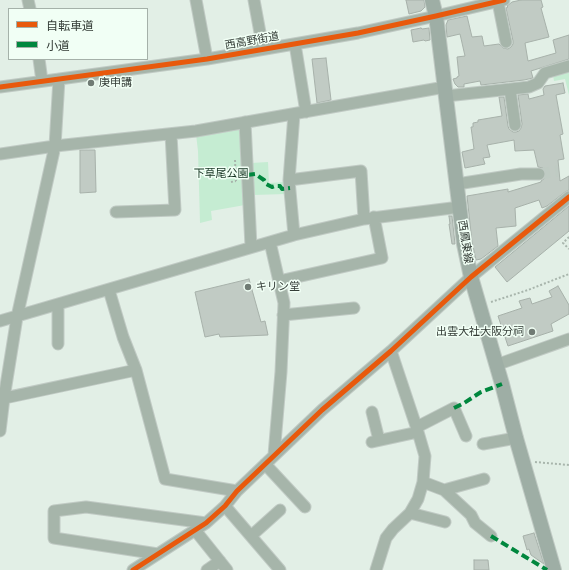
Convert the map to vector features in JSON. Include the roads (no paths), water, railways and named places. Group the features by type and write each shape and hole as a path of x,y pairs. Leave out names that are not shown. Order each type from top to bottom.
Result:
{"main road":[{"name":"西鳳東線","path":"432,0 436,16 446,92 464,244 471,277 554,570"}],"street":[{"path":"196,0 207,59"},
{"path":"254,0 263,49"},
{"path":"501,1 506,42"},
{"name":"西高野街道","path":"0,87 207,59 295,44 358,33 501,1"},
{"path":"295,44 306,112"},
{"path":"39,60 42,81"},
{"path":"0,154 56,146 196,131 306,112 446,92 510,90 529,87 538,83 545,73 569,66"},
{"path":"0,431 2,399 17,317 56,146 59,79"},
{"path":"510,90 515,126"},
{"path":"294,114 289,180 294,235"},
{"path":"245,122 251,247"},
{"path":"116,212 175,210 171,134"},
{"path":"279,281 382,258 369,218 361,171 289,180"},
{"path":"457,184 521,174 539,174"},
{"path":"134,570 206,523 225,506 237,491 322,410 391,351 471,277 569,197"},
{"path":"0,321 294,235 369,218 460,207"},
{"path":"270,242 284,303 281,372 274,455"},
{"path":"109,290 123,338 136,370 165,479 237,491"},
{"path":"58,305 58,344"},
{"path":"284,316 354,308"},
{"path":"496,365 569,339"},
{"path":"376,570 386,538 410,513 418,500 423,482 425,456 391,351"},
{"path":"2,399 136,370"},
{"path":"372,412 375,441 417,429 454,408 466,436"},
{"path":"483,444 516,438"},
{"path":"265,464 305,507"},
{"path":"444,490 484,479"},
{"path":"423,482 444,490 471,515 475,523 491,536"},
{"path":"225,506 280,570"},
{"path":"158,554 54,538 54,511 86,507 206,523"},
{"path":"251,536 280,510"},
{"path":"410,513 445,522"},
{"path":"195,530 224,566 207,570"}],"tunnel":[{"path":"539,174 558,171"}],"place":[{"name":"庚申講","path":"91,83"},
{"name":"キリン堂","path":"248,287"},
{"name":"出雲大社大阪分祠","path":"532,332"}],"park label":[{"name":"下草尾公園","path":"221,174"}]}
